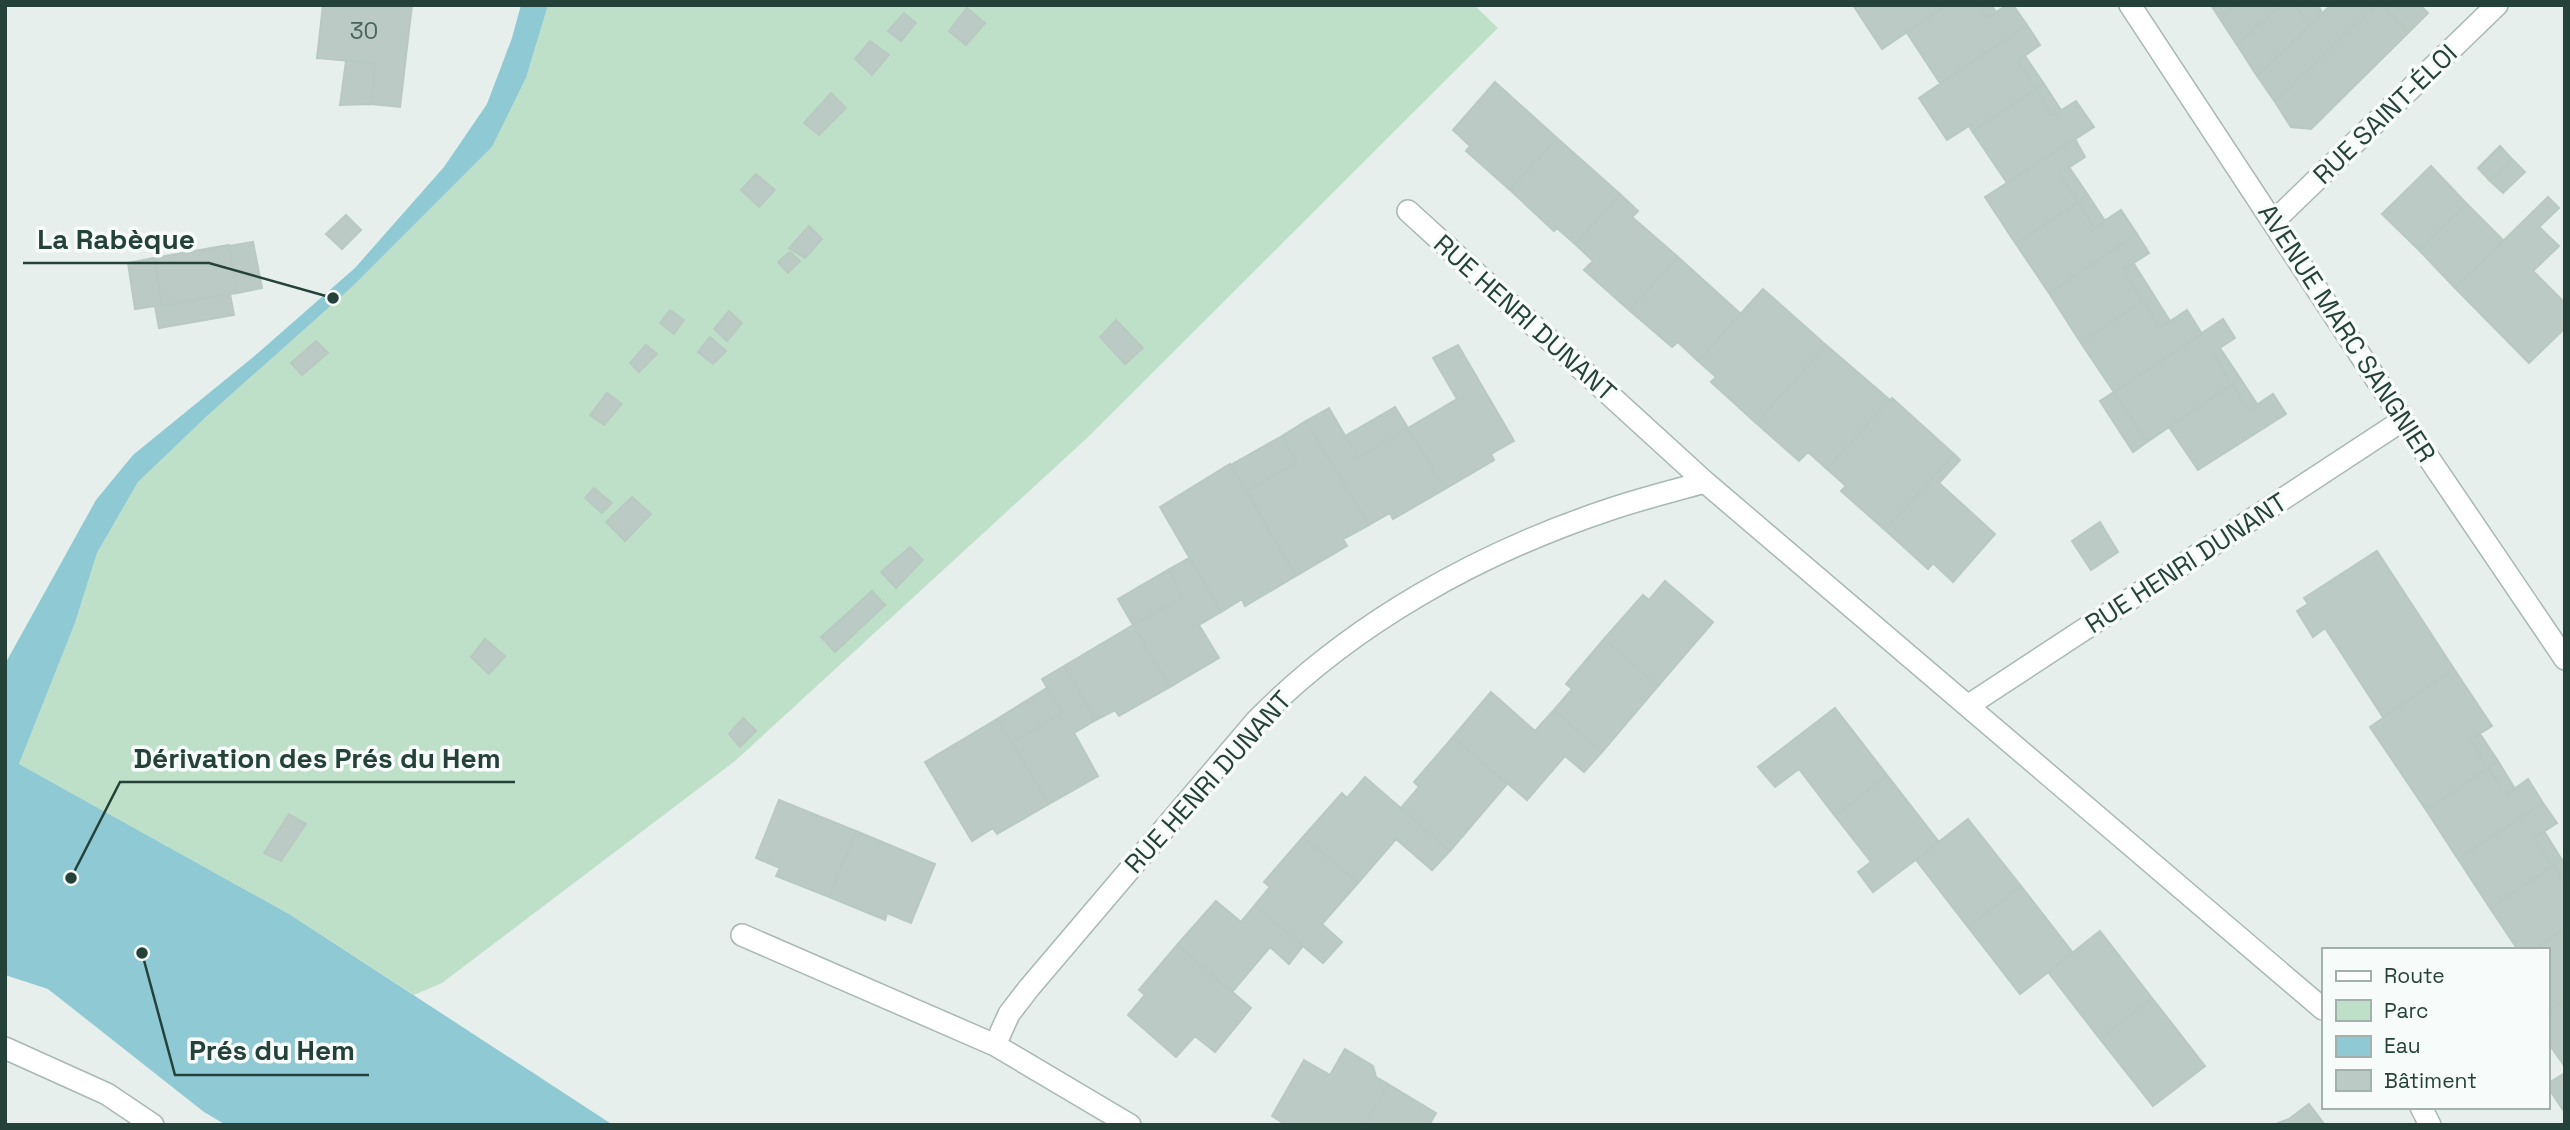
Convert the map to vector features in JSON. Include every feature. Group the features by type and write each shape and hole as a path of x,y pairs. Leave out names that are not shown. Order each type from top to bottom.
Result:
{"street":[{"name":"AVENUE MARC SANGNIER","path":"2130,5 2403,420 2565,660"},
{"name":"RUE SAINT-ÉLOI","path":"2273,222 2497,5"},
{"name":"RUE HENRI DUNANT","path":"1408,211 1705,482 2322,1008"},
{"name":"RUE HENRI DUNANT","path":"1969,705 2403,420"},
{"name":"RUE HENRI DUNANT","path":"995,1045 1009,1014 1029,988 1280,696 1317,666 1394,611 1503,552 1608,510 1705,482"},
{"path":"742,935 995,1045 1130,1125"},
{"path":"5,1048 107,1094 153,1125"},
{"path":"2422,1109 2430,1125"}],"green space":[{"path":"548,5 1474,5 1498,28 1087,438 735,761 442,983 414,995 289,914 19,764 75,623 97,553 138,482 207,416 353,286 492,147 526,78"}],"water":[{"path":"521,5 548,5 526,78 492,147 353,286 207,416 138,482 97,553 75,623 19,764 289,914 613,1125 226,1125 204,1112 48,989 5,975 5,664 96,500 133,455 258,353 355,268 444,167 487,104 512,38"}],"building":[{"path":"323,5 412,5 400,107 372,104 375,63 317,58"},
{"path":"1853,5 1947,5 1882,49"},
{"path":"1947,5 1979,5 1987,18 2007,5 2013,5 2027,25 1940,83 1907,33"},
{"path":"1979,5 1991,5 1996,12 1987,18"},
{"path":"2211,5 2236,5 2220,19"},
{"path":"2236,5 2281,5 2237,45 2220,19"},
{"path":"2281,5 2295,5 2309,27 2257,76 2237,45"},
{"path":"2295,5 2318,5 2322,13 2309,27"},
{"path":"2331,5 2376,5 2275,102 2257,76"},
{"path":"2376,5 2382,5 2409,32 2311,129 2291,127 2275,102"},
{"path":"2382,5 2420,5 2428,13 2409,32"},
{"path":"967,8 985,23 966,45 949,31"},
{"path":"904,13 916,23 901,41 888,31"},
{"path":"2027,25 2040,45 2017,61 2036,89 1972,131 1969,126 1947,140 1919,98"},
{"path":"870,41 889,55 872,75 855,59"},
{"path":"2025,56 2044,84 2036,89 2017,61"},
{"path":"346,61 375,63 372,104 340,105"},
{"path":"1495,82 1557,138 1510,190 1466,151 1470,146 1453,130"},
{"path":"2044,84 2061,110 2052,116 2036,89"},
{"path":"2036,89 2052,116 2076,101 2094,127 2007,183 1972,131"},
{"path":"831,93 846,108 819,135 804,123"},
{"path":"1557,138 1620,194 1575,244 1557,228 1554,231 1510,190"},
{"path":"2075,139 2085,157 2059,174 2078,202 2016,244 1985,197"},
{"path":"2500,146 2512,159 2490,181 2478,168"},
{"path":"2512,159 2525,172 2503,193 2490,181"},
{"path":"2431,166 2467,204 2419,250 2382,214"},
{"path":"2069,167 2088,195 2078,202 2059,174"},
{"path":"756,174 775,190 759,207 741,190"},
{"path":"1620,194 1638,211 1632,217 1678,257 1629,310 1584,270 1593,261 1575,244"},
{"path":"2088,195 2105,221 2094,228 2078,202"},
{"path":"2548,197 2559,208 2539,227 2559,246 2533,271 2565,303 2565,328 2529,363 2455,288"},
{"path":"2078,202 2094,228 2121,210 2137,234 2049,293 2016,244"},
{"path":"2467,204 2504,241 2455,288 2419,250"},
{"path":"346,215 361,230 342,249 326,234"},
{"path":"809,226 822,239 805,258 789,248"},
{"path":"2137,234 2149,253 2123,270 2143,301 2081,343 2049,293"},
{"path":"253,242 262,288 237,293 229,246"},
{"path":"229,245 237,293 162,306 154,258"},
{"path":"790,252 800,261 788,273 778,262"},
{"path":"1678,257 1741,314 1698,361 1678,342 1672,347 1629,310"},
{"path":"154,258 162,306 230,294 234,315 159,328 155,306 135,309 128,263"},
{"path":"2134,264 2153,294 2143,301 2123,270"},
{"path":"1763,289 1826,345 1756,423 1711,382 1716,377 1698,361"},
{"path":"2153,294 2170,321 2160,328 2143,301"},
{"path":"2143,301 2160,328 2187,310 2202,334 2114,392 2081,343"},
{"path":"670,310 684,320 674,334 660,323"},
{"path":"729,311 742,323 727,341 714,329"},
{"path":"2223,319 2235,338 2212,353 2232,384 2147,442 2114,392"},
{"path":"1116,320 1143,348 1125,364 1100,337"},
{"path":"710,337 726,351 713,364 698,352"},
{"path":"316,341 328,353 302,375 291,363"},
{"path":"646,345 657,354 639,372 630,363"},
{"path":"1458,345 1514,441 1491,454 1494,460 1445,489 1408,428 1457,399 1433,358"},
{"path":"1826,345 1890,400 1827,469 1808,452 1799,461 1756,423"},
{"path":"2220,348 2240,378 2232,384 2212,353"},
{"path":"2240,378 2257,404 2249,410 2232,384"},
{"path":"2232,384 2249,410 2273,394 2286,414 2198,470 2169,427"},
{"path":"2114,392 2147,442 2133,452 2100,401"},
{"path":"607,393 622,404 604,425 590,415"},
{"path":"1892,398 1954,454 1885,530 1841,491 1846,486 1827,469"},
{"path":"1395,407 1408,428 1358,458 1345,436"},
{"path":"1329,408 1358,458 1408,428 1445,489 1393,519 1390,513 1369,525 1306,421"},
{"path":"1306,421 1369,525 1343,539 1347,546 1296,576 1246,492 1297,462 1282,436"},
{"path":"1282,436 1297,462 1246,492 1231,465"},
{"path":"1954,454 1960,460 1939,483 1995,534 1953,582 1933,563 1928,569 1885,530"},
{"path":"1230,464 1296,576 1245,606 1242,599 1221,612 1160,507"},
{"path":"594,488 612,503 602,513 585,498"},
{"path":"632,497 651,514 625,541 606,522"},
{"path":"2100,522 2118,552 2091,570 2072,541"},
{"path":"910,547 923,560 896,588 881,572"},
{"path":"2377,551 2454,669 2383,717 2325,628 2313,637 2297,611 2308,604 2304,598"},
{"path":"1189,558 1221,612 1199,625 1219,658 1170,687 1133,625 1183,597 1168,570"},
{"path":"1168,570 1183,597 1133,625 1118,599"},
{"path":"1665,581 1713,622 1658,686 1604,639 1643,595 1649,600"},
{"path":"872,591 885,605 835,652 821,637"},
{"path":"1133,625 1170,687 1119,716 1115,710 1096,720 1064,666"},
{"path":"485,639 505,656 489,674 471,657"},
{"path":"1604,639 1658,686 1602,752 1554,710 1572,689 1566,684"},
{"path":"1064,666 1096,720 1074,733 1098,776 1049,804 1012,743 1062,713 1042,679"},
{"path":"2454,669 2492,726 2470,740 2488,768 2426,810 2370,727"},
{"path":"1047,688 1062,713 1012,743 997,719"},
{"path":"1491,692 1535,731 1554,710 1602,752 1584,772 1565,756 1527,800 1453,737"},
{"path":"1835,708 1887,775 1835,816 1799,769 1775,787 1758,767"},
{"path":"743,718 756,731 740,747 729,734"},
{"path":"997,719 1049,804 997,834 993,828 972,841 925,762"},
{"path":"2480,734 2498,761 2488,768 2470,740"},
{"path":"1453,737 1507,784 1450,851 1401,808 1419,787 1414,782"},
{"path":"2498,761 2515,789 2506,795 2488,768"},
{"path":"2488,768 2506,795 2528,779 2543,803 2458,859 2426,810"},
{"path":"1887,775 1939,842 1873,892 1858,872 1871,862 1835,816"},
{"path":"1365,777 1450,851 1432,870 1396,839 1358,883 1303,837 1342,793 1347,798"},
{"path":"779,800 856,831 829,897 776,876 780,868 756,858"},
{"path":"2543,803 2557,823 2534,838 2553,866 2490,908 2458,859"},
{"path":"289,814 306,824 281,861 264,853"},
{"path":"1968,819 2021,886 1968,927 1916,860"},
{"path":"856,831 935,864 911,923 887,913 885,920 829,897"},
{"path":"2544,831 2562,860 2553,866 2534,838"},
{"path":"1303,837 1358,883 1322,924 1342,942 1323,963 1255,905 1270,887 1264,882"},
{"path":"2562,860 2565,864 2565,884 2553,866"},
{"path":"2553,866 2565,884 2565,928 2536,948 2517,948 2490,908"},
{"path":"2021,886 2073,953 2020,994 1968,927"},
{"path":"1216,901 1241,922 1255,905 1303,946 1289,964 1270,947 1232,992 1177,945"},
{"path":"2565,928 2565,1000 2549,1011 2549,948 2536,948"},
{"path":"2100,931 2152,998 2100,1039 2048,972"},
{"path":"1177,945 1251,1008 1215,1052 1195,1036 1176,1057 1128,1015 1145,995 1139,990"},
{"path":"2152,998 2205,1066 2153,1106 2100,1039"},
{"path":"2565,1000 2565,1067 2549,1044 2549,1011"},
{"path":"1345,1049 1373,1066 1376,1077 1388,1084 1364,1125 1286,1125 1272,1116 1304,1060 1330,1075"},
{"path":"2565,1073 2565,1113 2549,1089 2549,1083"},
{"path":"1388,1084 1436,1113 1429,1125 1364,1125"},
{"path":"2309,1104 2325,1125 2273,1125 2289,1119"}],"place":[{"name":"La Rabèque","path":"333,298"},
{"name":"Dérivation des Prés du Hem","path":"71,878"},
{"name":"Prés du Hem","path":"142,953"}]}
